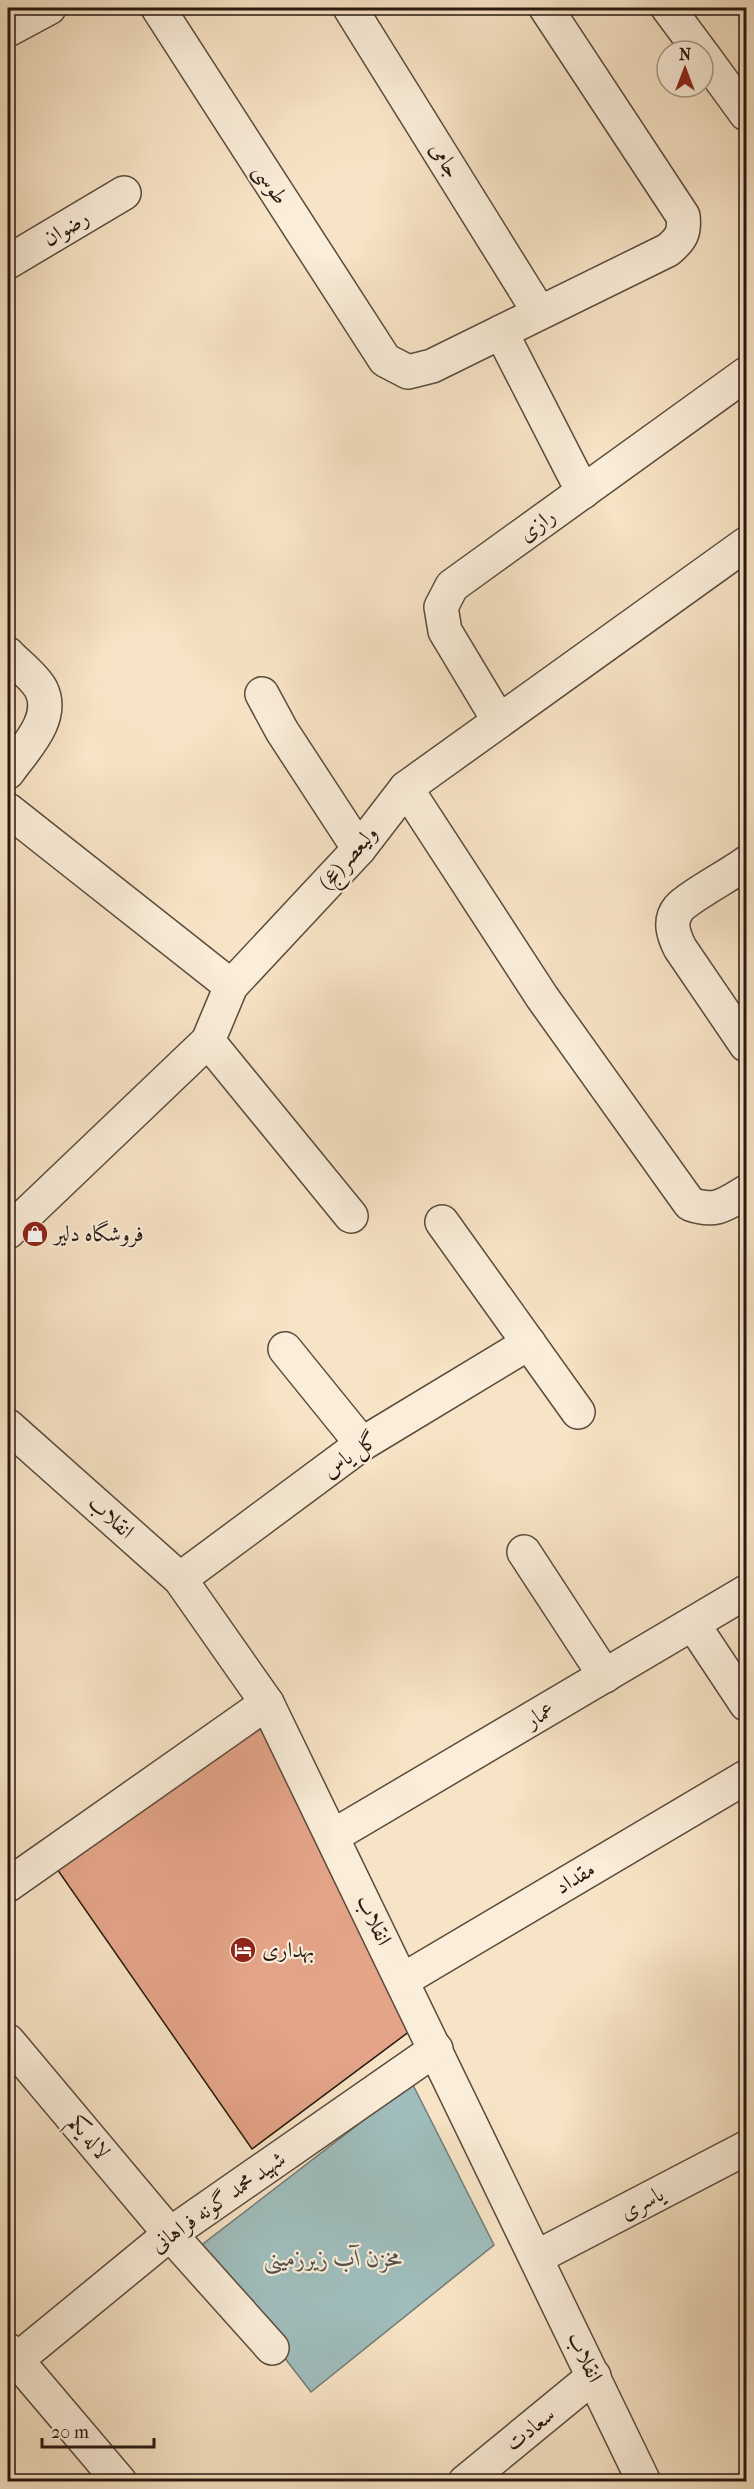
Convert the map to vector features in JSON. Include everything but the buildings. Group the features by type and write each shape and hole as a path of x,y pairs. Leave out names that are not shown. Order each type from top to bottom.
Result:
{"street":[{"path":"8,30 49,8"},
{"name":"طوسی","path":"158,8 385,360 408,372 432,366 501,332"},
{"name":"جامی","path":"350,8 539,312"},
{"path":"546,8 683,216 684,229 680,240 668,250 501,332 583,492"},
{"path":"668,8 691,39"},
{"path":"715,71 747,114"},
{"name":"رضوان","path":"8,262 124,193"},
{"name":"رازی","path":"499,721 446,631 441,607 452,586 747,374"},
{"name":"ولیعصر(عج)","path":"8,1232 208,1041 231,986 359,849 406,788 747,544"},
{"path":"8,654 40,688 45,705 42,724 8,772"},
{"path":"262,694 282,731 359,849"},
{"path":"406,788 542,998 690,1204 705,1210 724,1205 747,1192"},
{"path":"8,810 231,986"},
{"path":"747,863 679,908 673,922 673,933 680,948 747,1045"},
{"path":"208,1041 351,1216"},
{"path":"442,1222 578,1412"},
{"name":"گل یاس","path":"180,1579 362,1444 529,1343"},
{"path":"285,1349 362,1444"},
{"name":"انقلاب","path":"8,1426 180,1579 267,1703 645,2481"},
{"path":"524,1552 605,1676"},
{"name":"عمار","path":"333,1836 747,1593"},
{"path":"693,1624 747,1704"},
{"path":"8,1885 267,1703"},
{"name":"مقداد","path":"403,1980 747,1777"},
{"name":"لاله یکم","path":"8,2041 170,2234 272,2348"},
{"name":"شهید محمد گونه فراهانی","path":"10,2359 170,2234 436,2049"},
{"name":"یاسری","path":"537,2257 747,2148"},
{"path":"10,2359 120,2481"},
{"name":"سعادت","path":"465,2481 594,2376"}],"water":[{"name":"مخزن آب زیرزمینی","path":"412,2083 494,2245 311,2392 199,2247"}],"place":[{"name":"فروشگاه دلیر","path":"35,1234"},
{"name":"بهداری","path":"243,1950"}]}
